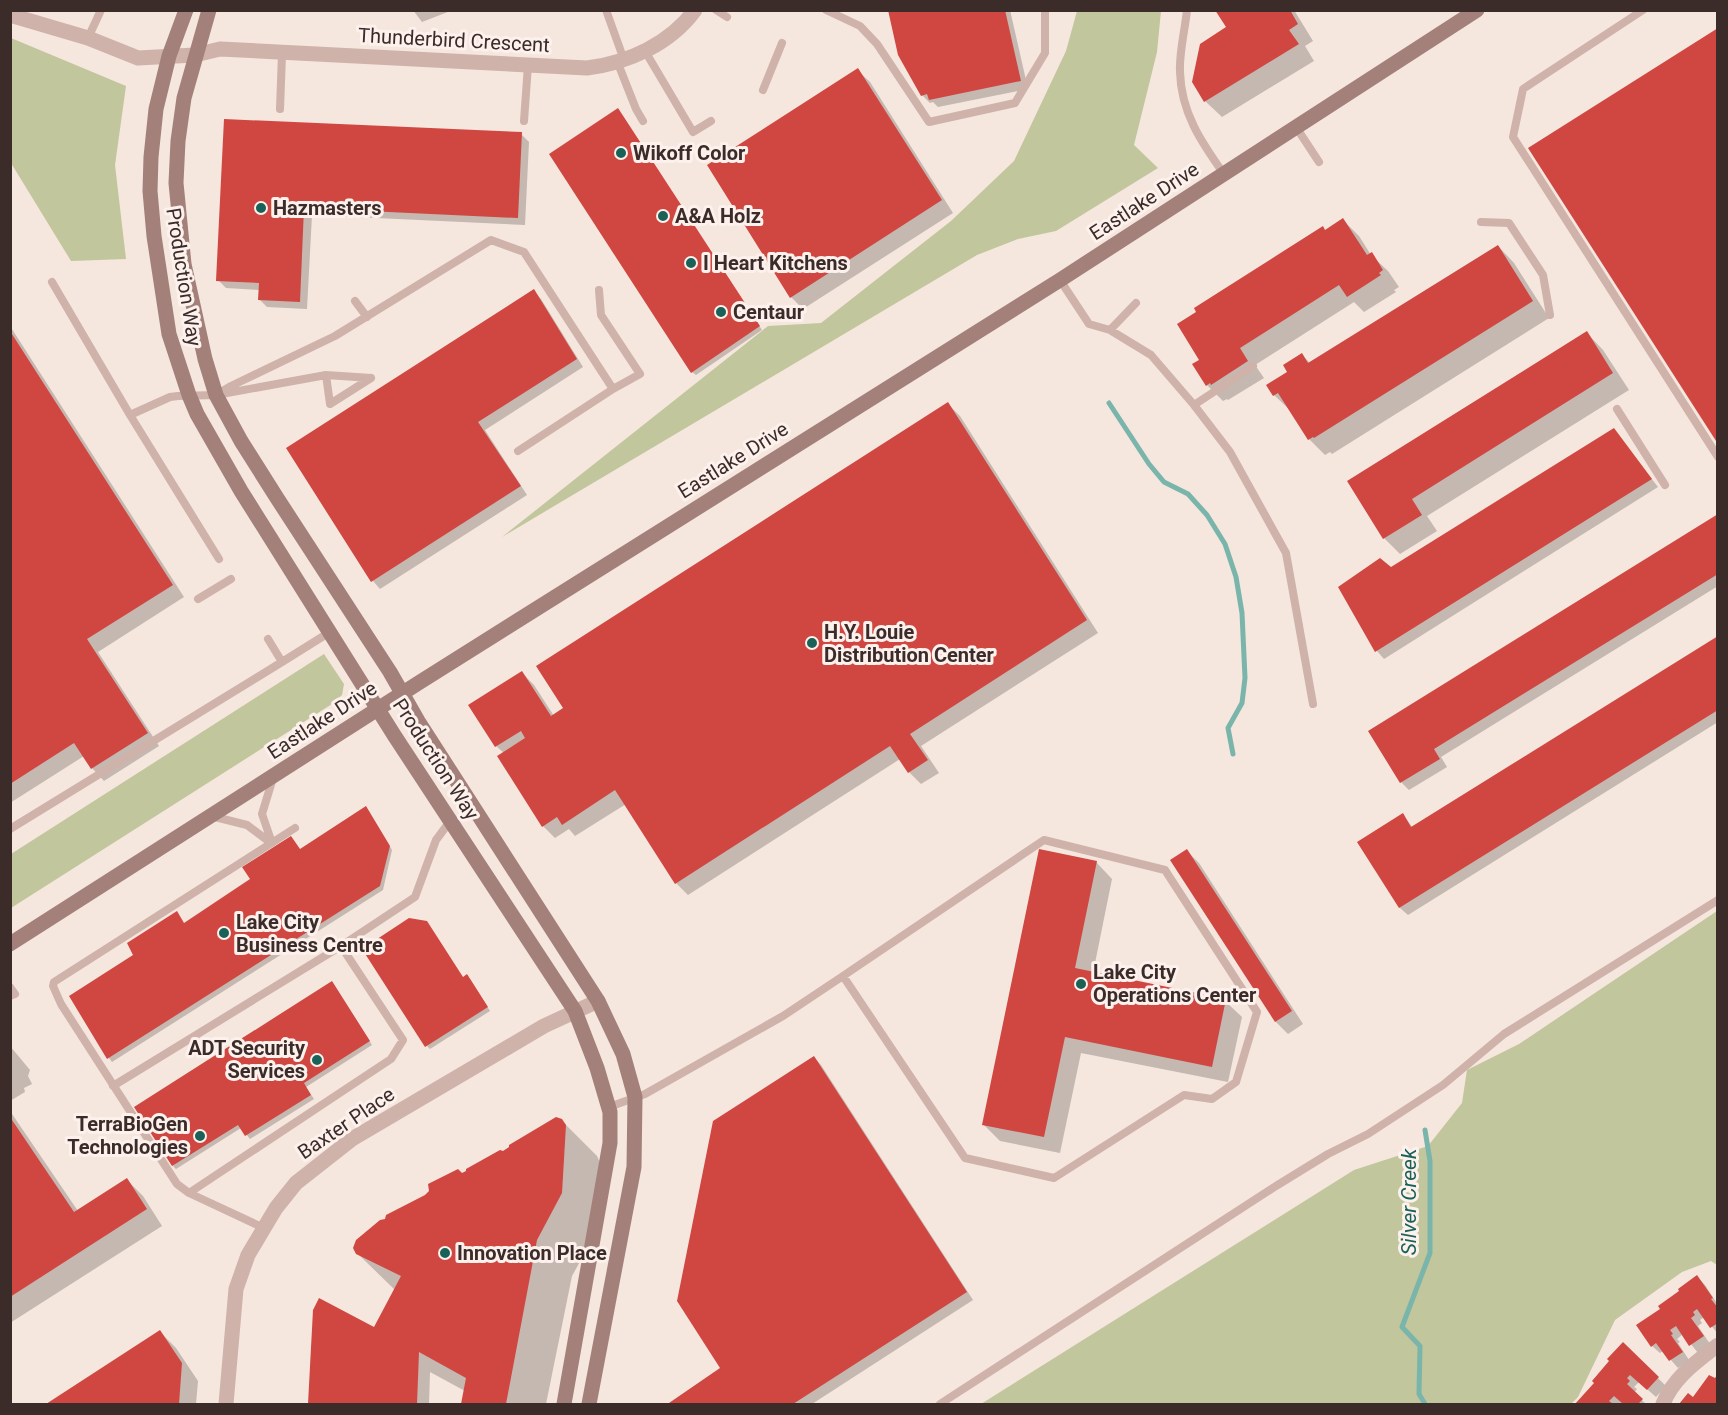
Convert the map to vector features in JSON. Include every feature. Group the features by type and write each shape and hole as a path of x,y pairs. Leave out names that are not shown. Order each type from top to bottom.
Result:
{"street":[{"name":"Production Way","path":"186,10 170,56 156,109 150,191 154,236 169,334 189,395 197,414 241,491 575,1011 609,1107 610,1143 564,1404"},
{"name":"Production Way","path":"209,10 184,98 178,141 176,193 178,223 188,285 204,359 216,395 241,441 390,672 597,1001 623,1054 634,1097 634,1167 589,1404"},
{"name":"Thunderbird Crescent","path":"10,15 88,38 138,57 195,55 220,49 587,68 621,60 645,51 668,38 687,21 695,10"},
{"name":"Eastlake Drive","path":"10,944 1060,280 1477,10"},
{"name":"Baxter Place","path":"226,1404 236,1289 248,1255 276,1208 296,1183 351,1140 544,1026 597,1001"},
{"path":"1663,1404 1675,1383 1718,1345"}],"lane":[{"path":"88,38 101,10"},
{"path":"606,10 636,109 643,121"},
{"path":"716,10 727,17"},
{"path":"826,10 860,26 877,44 928,122 1015,103 1045,53 1045,10"},
{"path":"1187,10 1180,70 1183,98 1194,130 1224,174"},
{"path":"1643,10 1523,89 1513,137 1718,457"},
{"path":"763,90 783,43"},
{"path":"645,51 693,132 711,121"},
{"path":"280,109 282,54"},
{"path":"524,120 528,65"},
{"path":"1296,127 1318,162"},
{"path":"1481,222 1509,223 1543,275 1550,315"},
{"path":"216,395 336,336 491,240 524,252 614,389"},
{"path":"1060,280 1089,324 1110,330 1150,355 1194,405 1230,452 1286,553 1313,704"},
{"path":"52,282 130,415 219,559"},
{"path":"518,451 640,374 601,315 599,290"},
{"path":"355,301 367,317"},
{"path":"1110,330 1136,303"},
{"path":"1194,405 1253,366"},
{"path":"130,415 170,397 216,395 326,375 371,378 330,404 326,375"},
{"path":"1617,409 1665,485"},
{"path":"198,599 231,579"},
{"path":"10,829 330,632"},
{"path":"268,639 282,662"},
{"path":"272,843 262,814 274,776"},
{"path":"211,816 247,825 272,843"},
{"path":"113,1086 341,946 415,897 436,840 451,819"},
{"path":"264,1228 189,1193 177,1184 61,1004 53,986 54,982 295,828"},
{"path":"609,1107 645,1094 783,1016 1044,840 1165,870 1257,1012 1236,1082 1212,1099 1184,1095 1054,1178 966,1158 843,976"},
{"path":"940,1404 1276,1186 1328,1154 1368,1134 1443,1085 1504,1034 1718,900"},
{"path":"189,1193 391,1059 403,1040 341,946"},
{"path":"10,987 15,994 10,996"}],"green space":[{"path":"1077,11 1161,11 1157,52 1134,145 1158,168 1056,231 1018,239 977,255 502,537 768,326 821,323 951,221 1014,161 1066,51"},
{"path":"11,38 126,86 115,165 126,259 71,261 11,163"},
{"path":"324,654 344,684 342,695 332,704 11,908 11,854"},
{"path":"1717,911 1717,1265 1711,1261 1682,1272 1615,1320 1578,1397 1571,1404 981,1404 1354,1170 1428,1146 1462,1103 1467,1070 1519,1044"}],"building":[{"path":"888,10 1005,10 1021,81 929,100 927,94 921,96 898,55"},
{"path":"1215,10 1290,10 1298,24 1289,30 1299,44 1204,102 1192,82 1200,44 1226,27"},
{"path":"1718,28 1718,444 1528,148"},
{"path":"858,68 942,200 790,298 707,165"},
{"path":"618,108 760,326 691,373 549,154"},
{"path":"224,119 522,132 518,218 304,208 300,302 258,300 259,283 216,281"},
{"path":"1343,218 1367,255 1372,252 1383,270 1379,273 1381,275 1347,297 1339,285 1240,348 1248,361 1206,386 1192,364 1199,360 1177,324 1196,312 1194,308 1323,226 1325,230"},
{"path":"1498,245 1533,301 1308,440 1278,393 1273,396 1266,385 1287,372 1283,365 1302,353 1308,363"},
{"path":"534,289 577,359 478,422 521,486 371,582 286,448"},
{"path":"10,331 173,585 87,639 148,733 91,769 74,743 10,784"},
{"path":"1587,331 1613,373 1412,499 1422,515 1383,539 1347,481"},
{"name":"H.Y. Louie Distribution Center","path":"948,402 1087,620 910,734 928,760 908,773 890,746 675,884 615,790 562,825 557,817 542,827 497,756 525,738 521,731 495,747 468,705 522,671 551,716 563,708 536,666"},
{"path":"1614,428 1652,479 1375,652 1338,587 1380,558 1391,567"},
{"path":"1718,514 1718,574 1434,749 1440,759 1400,783 1368,731"},
{"path":"1718,636 1718,710 1399,908 1357,842 1403,813 1411,827"},
{"name":"Lake City Business Centre","path":"366,806 390,846 380,886 107,1059 69,996 133,955 127,943 177,911 184,923 250,879 242,867 291,836 300,849"},
{"name":"Lake City Operations Center","path":"1039,849 1097,861 1075,968 1226,999 1212,1067 1065,1037 1044,1137 982,1125"},
{"path":"1187,849 1292,1011 1275,1022 1170,860"},
{"path":"409,918 427,921 463,977 467,974 488,1007 425,1047 362,949"},
{"path":"332,981 370,1041 304,1083 311,1095 245,1136 238,1125 172,1166 134,1107"},
{"path":"814,1056 967,1292 793,1404 670,1404 720,1368 677,1301 713,1121"},
{"path":"10,1117 74,1212 127,1178 147,1209 10,1297"},
{"name":"Innovation Place","path":"556,1117 562,1119 566,1125 562,1193 537,1240 506,1404 461,1404 466,1378 419,1352 417,1404 308,1404 313,1310 319,1298 374,1327 401,1276 356,1254 353,1248 356,1240 380,1220 385,1219 386,1215 425,1195 429,1191 428,1184 458,1169 462,1173 466,1171 500,1150 503,1151 509,1145"},
{"path":"1697,1275 1718,1308 1718,1323 1710,1328 1697,1309 1693,1312 1695,1315 1691,1318 1704,1336 1689,1346 1676,1326 1670,1330 1683,1352 1669,1361 1656,1343 1651,1347 1636,1325 1660,1309 1658,1306"},
{"path":"160,1330 182,1363 179,1404 46,1404"},
{"path":"1623,1342 1659,1377 1647,1390 1630,1375 1627,1378 1630,1381 1627,1384 1643,1399 1638,1404 1623,1404 1614,1396 1609,1401 1613,1404 1575,1404 1594,1383 1592,1381 1609,1361 1607,1359"},
{"path":"1718,1374 1718,1404 1679,1404 1688,1393 1693,1397 1709,1375 1715,1378"}],"waterway":[{"name":"Silver Creek","path":"1109,403 1149,464 1164,482 1188,494 1207,515 1225,544 1236,577 1242,613 1245,678 1242,703 1228,728 1233,754"},
{"name":"Silver Creek","path":"1425,1130 1430,1161 1430,1253 1402,1327 1420,1346 1419,1394 1425,1404"}],"place":[{"name":"Wikoff Color","path":"621,153"},
{"name":"Hazmasters","path":"261,208"},
{"name":"A&A Holz","path":"663,216"},
{"name":"I Heart Kitchens","path":"691,263"},
{"name":"Centaur","path":"721,312"},
{"name":"H.Y. Louie Distribution Center","path":"812,643"},
{"name":"Lake City Business Centre","path":"224,933"},
{"name":"Lake City Operations Center","path":"1081,984"},
{"name":"ADT Security Services","path":"317,1060"},
{"name":"TerraBioGen Technologies","path":"200,1136"},
{"name":"Innovation Place","path":"445,1253"}]}
